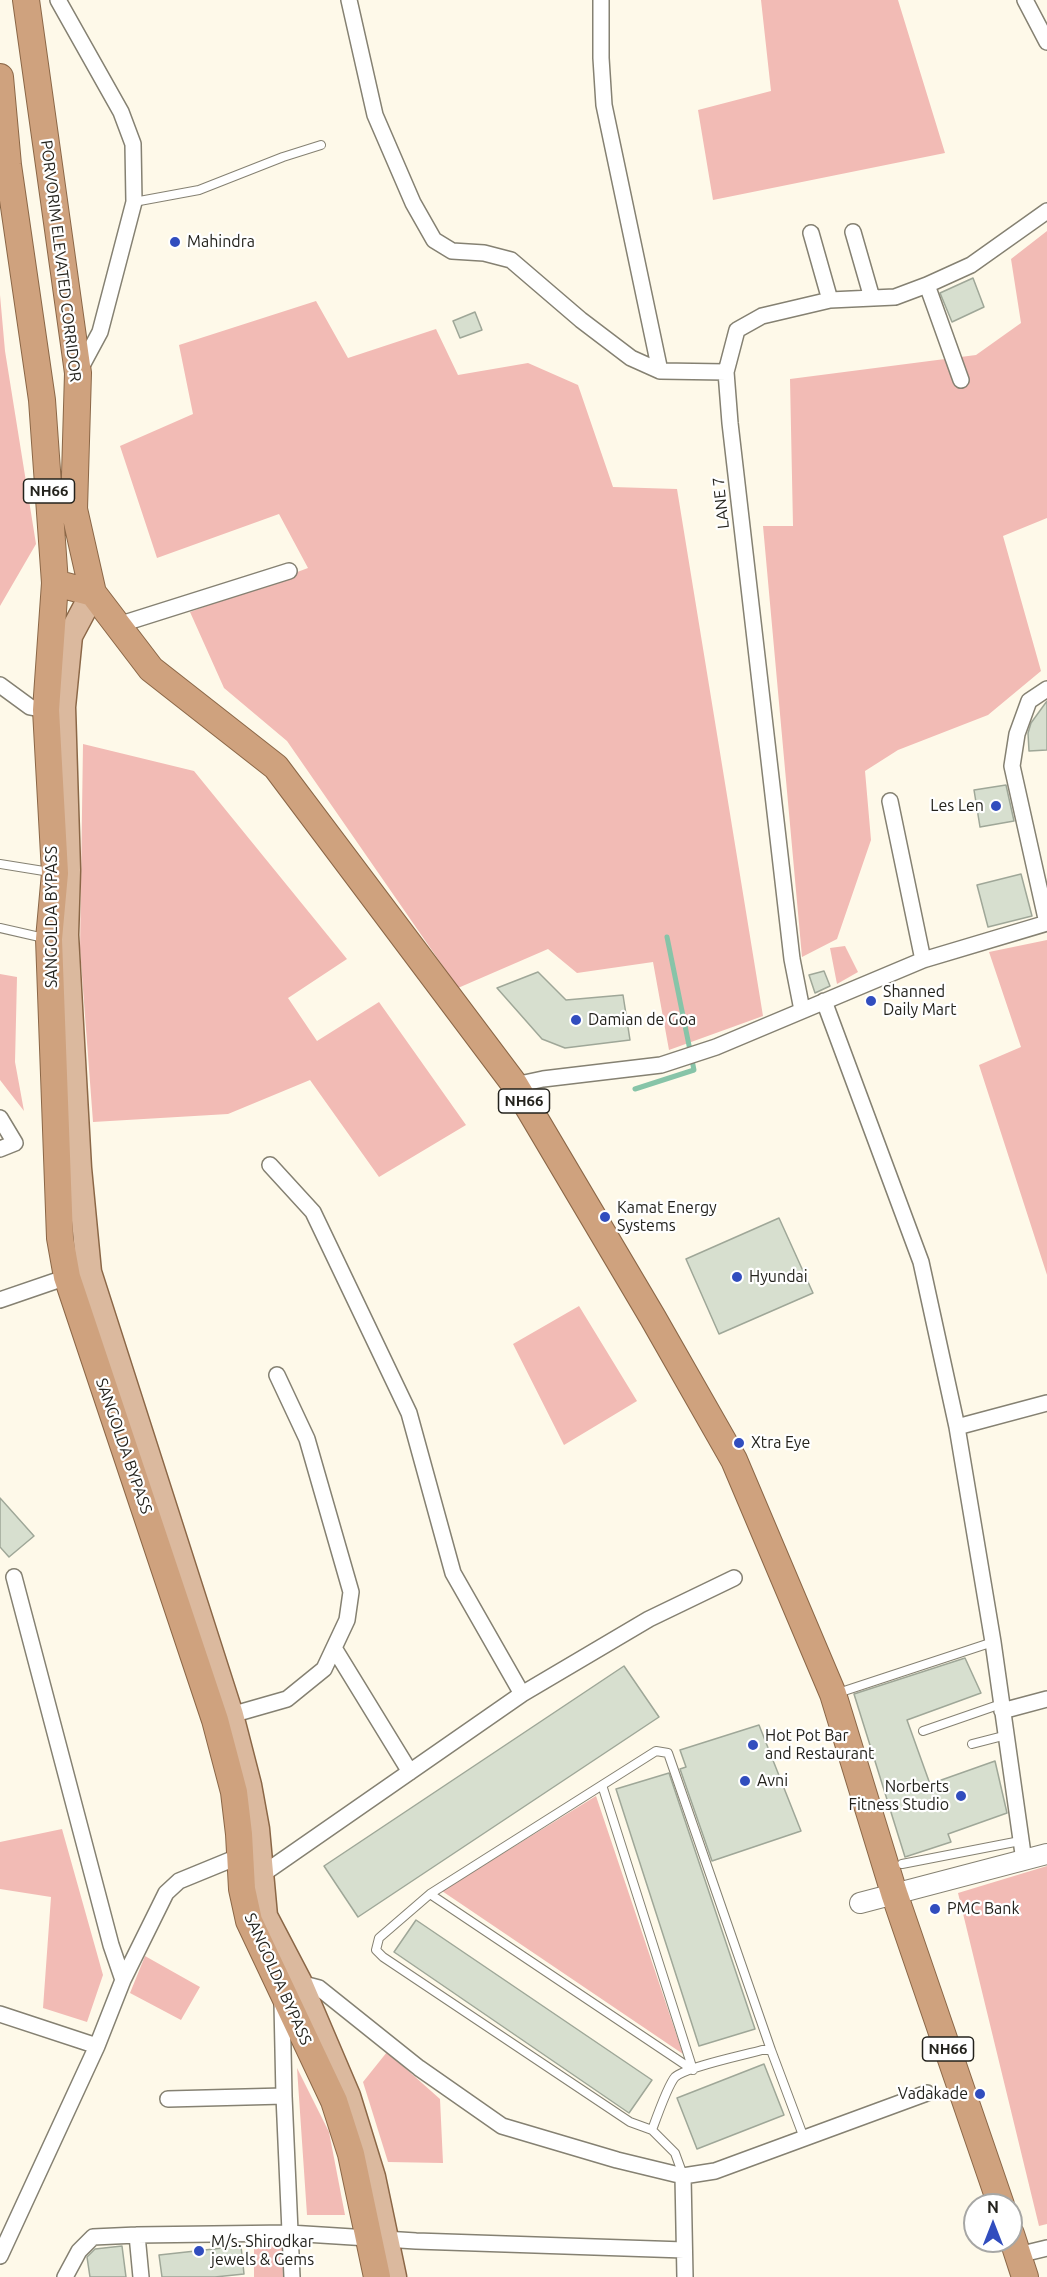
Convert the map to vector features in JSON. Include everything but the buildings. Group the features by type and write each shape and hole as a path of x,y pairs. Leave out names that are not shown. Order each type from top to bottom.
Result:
{"highway":[{"name":"PORVORIM ELEVATED CORRIDOR","path":"26,0 78,373 74,508 93,593"},
{"name":"NH66","path":"0,77 8,165 42,400 55,583"},
{"path":"55,583 93,593"},
{"name":"SANGOLDA BYPASS","path":"55,583 46,710 55,873 49,939 55,1054 56,1166 60,1238 67,1277 223,1717 234,1792 240,1856 251,1882 249,1921 290,1985 334,2101 378,2238 377,2277"},
{"name":"NH66","path":"93,593 151,669 276,766 516,1086 735,1460 834,1694 894,1893 997,2193"}],"main road":[{"name":"SANGOLDA BYPASS","path":"93,593 70,636 63,707 68,870 66,935 79,1168 88,1272 223,1717 249,1785 257,1829 251,1882"},
{"name":"SANGOLDA BYPASS","path":"378,2238 394,2277"}],"street":[{"path":"58,0 121,112 133,144 134,202 100,332 78,373"},
{"path":"349,0 375,114 413,203 434,240 452,251 484,253 511,260 581,321 630,358 660,371 726,372"},
{"path":"601,0 604,105 660,371"},
{"path":"1025,0 1047,42"},
{"name":"LANE 7","path":"802,1010 792,959 735,471 726,372 737,330 762,316 830,300 895,297 927,285 971,265 1047,211"},
{"path":"812,232 830,300"},
{"path":"853,232 872,298"},
{"path":"927,285 961,380"},
{"path":"118,626 288,571"},
{"path":"0,685 30,706 46,710"},
{"path":"516,1086 543,1079 661,1065 716,1047 923,960 1047,923 1012,766 1017,734 1029,701 1047,688"},
{"path":"890,801 923,960"},
{"path":"824,1001 921,1262 957,1427 993,1642 1024,1861"},
{"path":"0,1118 15,1143 0,1149"},
{"path":"270,1165 313,1212 409,1413 453,1573 522,1694"},
{"path":"0,1300 67,1277"},
{"path":"223,1717 287,1699 324,1669 347,1620 351,1592 307,1439 277,1375"},
{"path":"957,1427 1047,1403"},
{"path":"14,1577 111,1945 123,1980"},
{"path":"251,1882 522,1694 649,1619 734,1578"},
{"path":"334,1648 410,1772"},
{"path":"1002,1707 1047,1700"},
{"path":"860,1903 1047,1854"},
{"path":"0,2256 97,2046 123,1980 165,1893 179,1881 240,1856"},
{"path":"292,2277 284,2096 290,1985 319,1988 419,2068 502,2126 617,2160 683,2176 715,2170 927,2093"},
{"path":"0,2014 97,2046"},
{"path":"168,2099 284,2096"},
{"path":"683,2176 685,2277"},
{"path":"65,2277 80,2251 93,2237 137,2235 289,2233 684,2250"},
{"path":"137,2235 141,2277"},
{"path":"1018,2255 1047,2248"}],"lane":[{"path":"134,202 200,190 283,157 321,145"},
{"path":"0,864 55,873"},
{"path":"0,928 49,939"},
{"path":"834,1694 993,1642"},
{"path":"923,1731 1002,1707"},
{"path":"972,1744 1007,1735"},
{"path":"683,2176 675,2153 652,2130 630,2122 383,1957 376,1950 379,1938 430,1894 656,1751 668,1754 804,2138"},
{"path":"602,1785 693,2070"},
{"path":"902,1864 1020,1841"},
{"path":"430,1894 693,2070"},
{"path":"652,2130 675,2078 693,2070 762,2050 771,2050"}],"shaded area":[{"path":"761,0 898,0 945,153 713,200 698,110 771,91"},
{"path":"1047,231 1047,518 1003,536 1041,671 988,715 898,750 865,771 871,840 837,939 802,957 763,526 793,526 790,379 976,355 1021,323 1011,259"},
{"path":"0,295 5,351 36,544 0,606"},
{"path":"316,301 348,358 436,329 458,375 528,363 578,385 613,487 677,489 763,1016 669,1050 653,962 577,973 548,949 458,988 287,741 224,688 190,612 308,568 279,514 157,558 120,446 193,414 179,345"},
{"path":"83,744 194,771 347,959 288,998 317,1041 379,1002 466,1125 379,1177 310,1080 228,1114 93,1122 80,949"},
{"path":"1047,940 1047,1275 979,1065 1021,1047 989,952"},
{"path":"845,946 858,972 837,984 830,948"},
{"path":"0,974 17,977 15,1062 24,1111 0,1080"},
{"path":"579,1306 637,1401 564,1445 513,1344"},
{"path":"596,1796 683,2054 442,1891"},
{"path":"62,1829 103,1975 87,2022 43,2008 51,1897 0,1889 0,1842"},
{"path":"1047,1866 1047,2224 1039,2226 958,1893"},
{"path":"145,1956 200,1987 181,2020 130,1993"},
{"path":"387,2052 440,2099 443,2163 388,2162 363,2082"},
{"path":"297,2068 329,2132 345,2215 307,2215"},
{"path":"254,2241 282,2245 283,2277 254,2277"}],"waterway":[{"path":"635,1089 694,1070 667,937"}],"place":[{"name":"Mahindra","path":"175,242"},
{"name":"Les Len","path":"996,806"},
{"name":"Shanned Daily Mart","path":"871,1001"},
{"name":"Damian de Goa","path":"576,1020"},
{"name":"Kamat Energy Systems","path":"605,1217"},
{"name":"Hyundai","path":"737,1277"},
{"name":"Xtra Eye","path":"739,1443"},
{"name":"Hot Pot Bar and Restaurant","path":"753,1745"},
{"name":"Avni","path":"745,1781"},
{"name":"Norberts Fitness Studio","path":"961,1796"},
{"name":"PMC Bank","path":"935,1909"},
{"name":"Vadakade","path":"980,2094"},
{"name":"M/s. Shirodkar jewels & Gems","path":"199,2251"}]}
